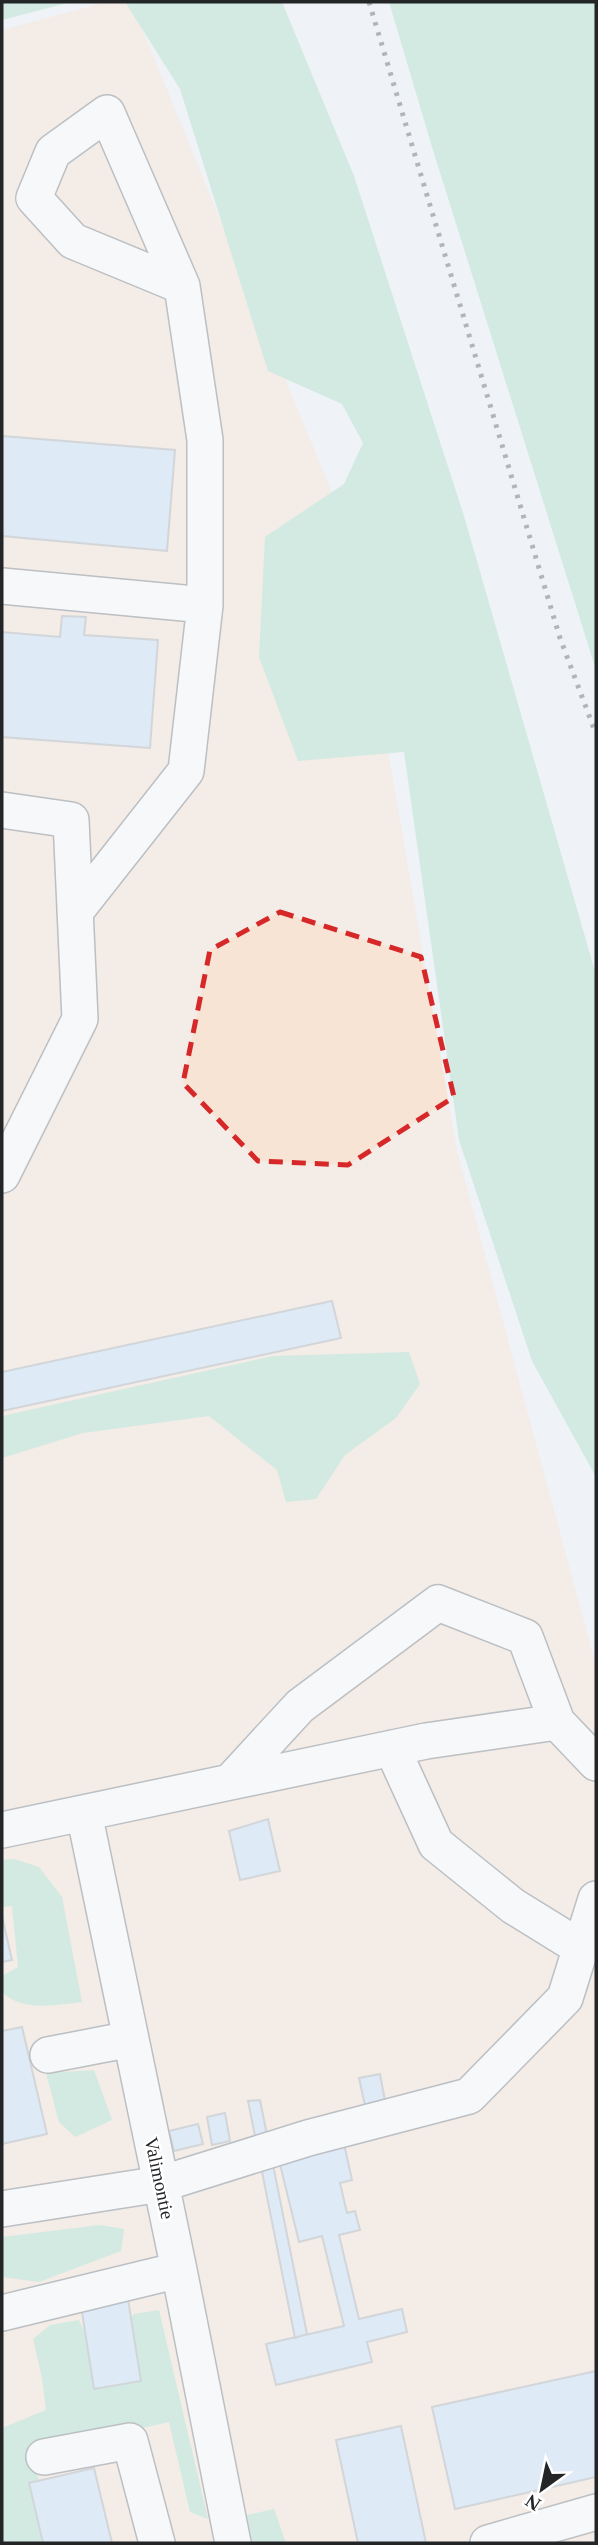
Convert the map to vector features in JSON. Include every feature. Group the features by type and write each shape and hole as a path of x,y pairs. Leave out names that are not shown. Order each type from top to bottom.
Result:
{"street":[{"path":"75,912 186,771 205,605 205,440 182,286 107,113 53,152 34,198 73,241 182,286"},
{"path":"2,586 205,605"},
{"path":"2,810 71,820 80,1019 2,1175"},
{"path":"230,1782 300,1706 438,1603 525,1637 557,1722 596,1763"},
{"path":"2,1830 392,1748 557,1722"},
{"path":"392,1748 436,1844 513,1906 581,1948"},
{"name":"Valimontie","path":"84,1813 233,2543"},
{"path":"2,2208 161,2184 308,2138 469,2096 565,1998 596,1899"},
{"path":"48,2055 131,2039"},
{"path":"2,2313 179,2270"},
{"path":"44,2457 130,2441 157,2543"},
{"path":"488,2543 596,2512"}],"highlighted area":[{"path":"280,912 421,957 454,1097 348,1165 258,1161 183,1083 210,950"}],"shaded area":[{"path":"107,2 131,2 352,542 457,1151 596,1666 596,2543 2,2543 2,30"}],"green space":[{"path":"2,2 71,2 2,20"},
{"path":"125,2 282,2 354,176 464,516 596,975 596,1477 532,1361 459,1140 404,752 298,761 259,657 265,537 344,484 363,443 342,404 268,371 180,89"},
{"path":"389,2 596,2 596,670 432,147"},
{"path":"409,1352 420,1384 396,1418 345,1455 316,1499 286,1502 277,1470 209,1416 83,1433 2,1458 2,1416 273,1356"},
{"path":"14,1859 39,1867 62,1897 82,2002 29,2005 2,1992 2,1976 18,1967 12,1906 2,1907 2,1860"},
{"path":"94,2070 112,2120 75,2137 59,2122 46,2073"},
{"path":"100,2225 124,2229 121,2251 39,2282 2,2277 2,2237"},
{"path":"159,2310 208,2519 190,2512 169,2422 32,2453 39,2481 29,2484 43,2543 2,2543 2,2428 46,2410 33,2339 50,2325 79,2320 95,2355 114,2342 134,2314"},
{"path":"274,2509 286,2543 252,2543 247,2515"}],"building":[{"path":"2,436 175,450 167,551 2,536"},
{"path":"62,616 86,617 84,635 158,640 150,748 2,737 2,632 60,637"},
{"path":"332,1301 341,1338 2,1411 2,1372"},
{"path":"268,1819 280,1871 240,1880 229,1831"},
{"path":"2,1916 12,1960 2,1962"},
{"path":"22,2027 47,2134 2,2144 2,2031"},
{"path":"380,2074 386,2106 366,2110 359,2078"},
{"path":"260,2100 307,2334 295,2338 248,2101"},
{"path":"225,2113 230,2141 212,2145 207,2117"},
{"path":"198,2124 203,2144 174,2151 169,2131"},
{"path":"344,2144 352,2180 340,2183 347,2213 355,2211 360,2230 339,2235 359,2319 402,2309 407,2332 367,2342 372,2362 276,2385 266,2344 344,2326 322,2236 299,2242 279,2160"},
{"path":"128,2299 141,2381 94,2389 81,2306"},
{"path":"596,2371 596,2477 455,2509 432,2407"},
{"path":"401,2426 426,2543 358,2543 336,2440"},
{"path":"94,2468 112,2543 43,2543 29,2483"}],"railway":[{"path":"369,2 560,638 596,734"}]}
